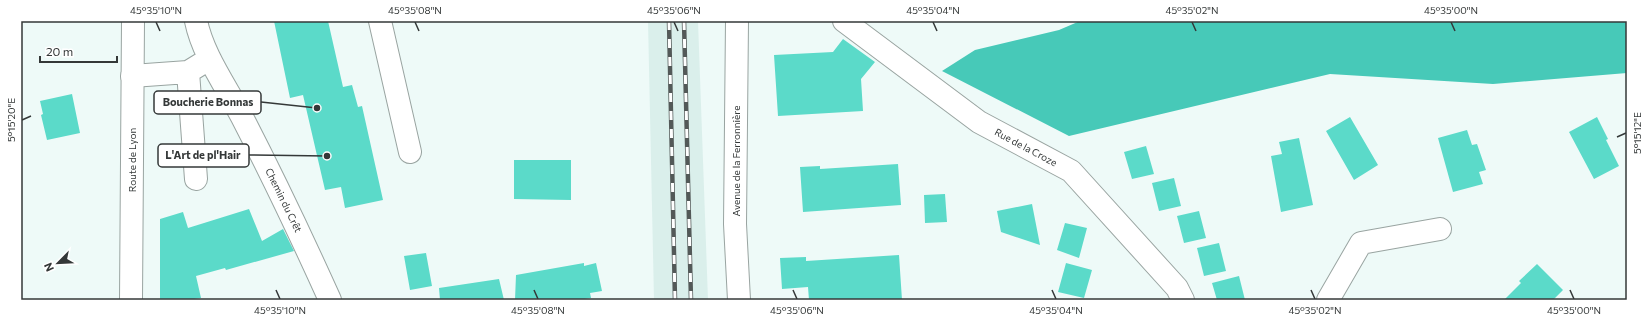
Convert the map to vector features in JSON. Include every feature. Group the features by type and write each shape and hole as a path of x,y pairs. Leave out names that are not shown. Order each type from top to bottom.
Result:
{"street":[{"name":"Route de Lyon","path":"132,300 133,21"},
{"name":"Chemin du Crêt","path":"196,21 198,31 211,58 292,214 330,300"},
{"path":"380,21 410,152"},
{"name":"Avenue de la Ferronnière","path":"737,21 735,224 739,300"},
{"name":"Rue de la Croze","path":"844,21 979,122 1071,171 1177,288 1182,300"},
{"path":"132,76 188,72 211,58"},
{"path":"188,72 196,179"},
{"path":"1328,300 1361,244 1440,229"}],"shaded area":[{"path":"648,21 698,21 708,300 654,300"}],"green space":[{"path":"1080,21 1627,21 1627,73 1493,84 1330,74 1069,136 942,71 975,50 1059,30"}],"building":[{"path":"274,21 328,21 343,87 352,85 358,107 362,106 383,200 345,208 341,187 325,190 303,95 290,98"},
{"path":"843,39 875,62 861,79 863,111 778,116 774,55 833,52"},
{"path":"72,94 80,133 47,140 41,115 43,114 40,101"},
{"path":"1350,117 1378,165 1354,180 1326,131"},
{"path":"1597,117 1608,139 1606,140 1619,166 1594,179 1569,132"},
{"path":"1467,130 1472,145 1477,144 1486,170 1479,172 1483,184 1453,192 1438,138"},
{"path":"1299,138 1313,205 1281,212 1271,156 1282,154 1279,142"},
{"path":"1146,146 1154,174 1132,179 1124,152"},
{"path":"514,160 571,160 571,200 514,199"},
{"path":"898,164 901,205 803,212 800,167 820,166 820,169"},
{"path":"1174,178 1181,206 1159,211 1152,183"},
{"path":"945,194 947,222 925,223 924,195"},
{"path":"1032,204 1040,245 1001,232 997,211"},
{"path":"249,209 262,241 283,229 294,251 226,270 225,268 196,276 201,298 187,300 160,300 160,219 183,212 188,228"},
{"path":"1199,211 1206,238 1184,243 1177,216"},
{"path":"1065,223 1087,228 1079,258 1057,250"},
{"path":"1219,243 1226,271 1204,276 1197,248"},
{"path":"426,253 432,286 410,290 404,256"},
{"path":"899,255 902,300 809,300 808,287 782,289 780,258 806,257 806,261"},
{"path":"584,263 584,266 596,263 602,291 590,293 591,298 578,300 515,300 516,275"},
{"path":"1066,263 1092,270 1084,298 1058,292"},
{"path":"1537,264 1563,290 1553,300 1504,300 1521,283 1519,281"},
{"path":"1239,276 1245,300 1217,300 1212,283"},
{"path":"499,279 504,300 440,300 439,288"}],"railway":[{"path":"669,21 675,300"},
{"path":"684,21 691,300"}],"place":[{"name":"Boucherie Bonnas","path":"317,108"},
{"name":"L'Art de pl'Hair","path":"327,156"}]}
